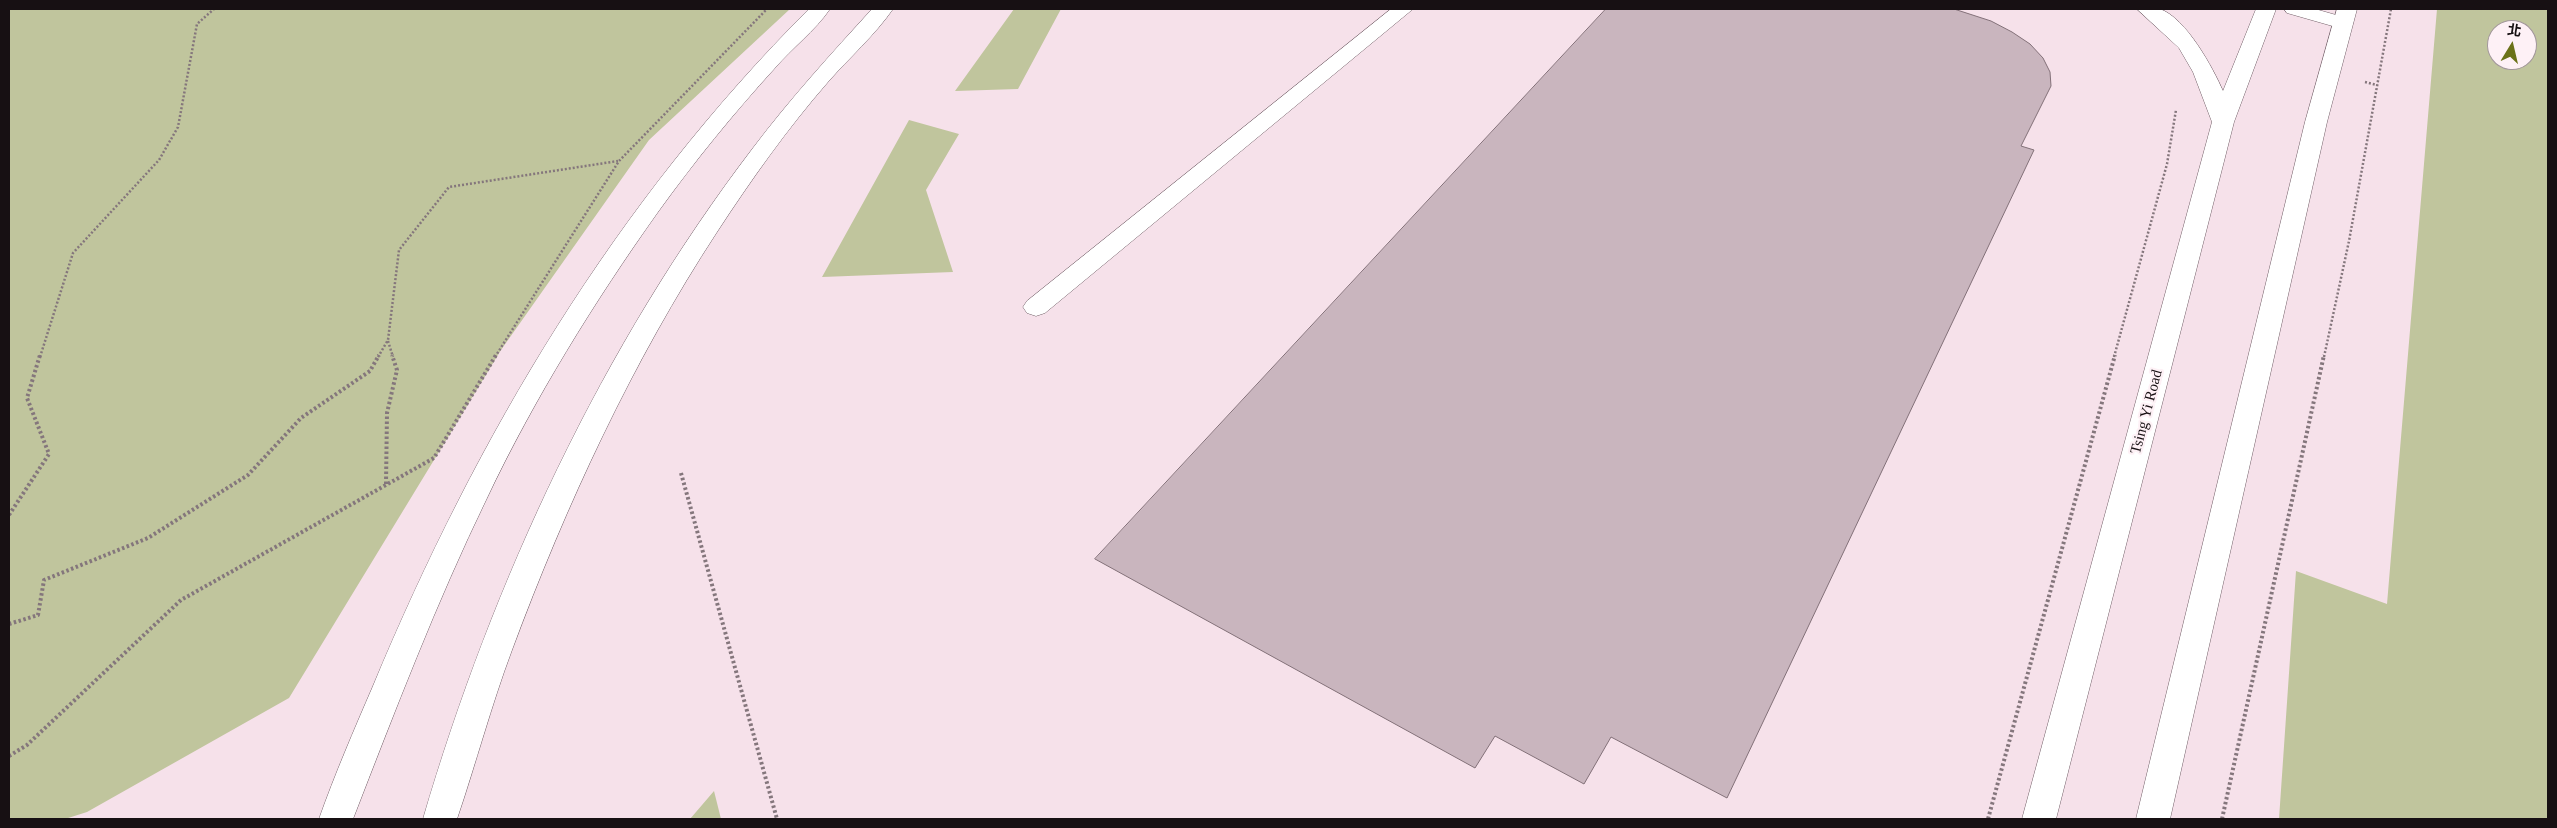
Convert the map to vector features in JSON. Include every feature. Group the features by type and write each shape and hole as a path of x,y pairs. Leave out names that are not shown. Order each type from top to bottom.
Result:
{"main road":[{"path":"336,819 403,649 466,509 539,376 604,270 669,179 762,68 820,9"},
{"path":"440,819 496,652 555,506 611,390 673,280 736,184 812,86 883,9"},
{"path":"1036,308 1403,9"},
{"path":"2147,9 2187,42 2200,61 2223,122"},
{"name":"Tsing Yi Road","path":"2039,819 2223,122 2238,78 2266,9"},
{"path":"2153,819 2316,122 2345,16 2294,9"}],"path":[{"path":"9,515 49,454 27,398 73,253 159,160 178,127 196,24 214,9"},
{"path":"9,756 27,745 181,600 434,458 526,305 619,161 767,9"},
{"path":"2222,819 2349,240 2391,9"},
{"path":"1988,819 2167,164 2177,107"},
{"path":"9,624 38,615 44,580 148,538 248,475 301,418 370,371 388,340 399,250 449,187 619,161"},
{"path":"386,485 387,413 397,370 388,340"},
{"path":"681,473 777,819"}],"green space":[{"path":"9,9 790,9 649,140 501,350 289,698 87,812 65,819 9,819"},
{"path":"1014,9 1061,9 1018,89 955,91"},
{"path":"2437,9 2548,9 2548,819 2279,819 2296,571 2387,604"},
{"path":"909,120 959,134 926,190 953,272 822,277"},
{"path":"714,791 721,819 690,819"}],"building":[{"path":"1606,9 1954,9 1991,21 2012,32 2030,44 2043,58 2050,72 2051,86 2021,146 2034,150 1727,798 1611,737 1584,784 1495,736 1475,768 1095,559"}]}
